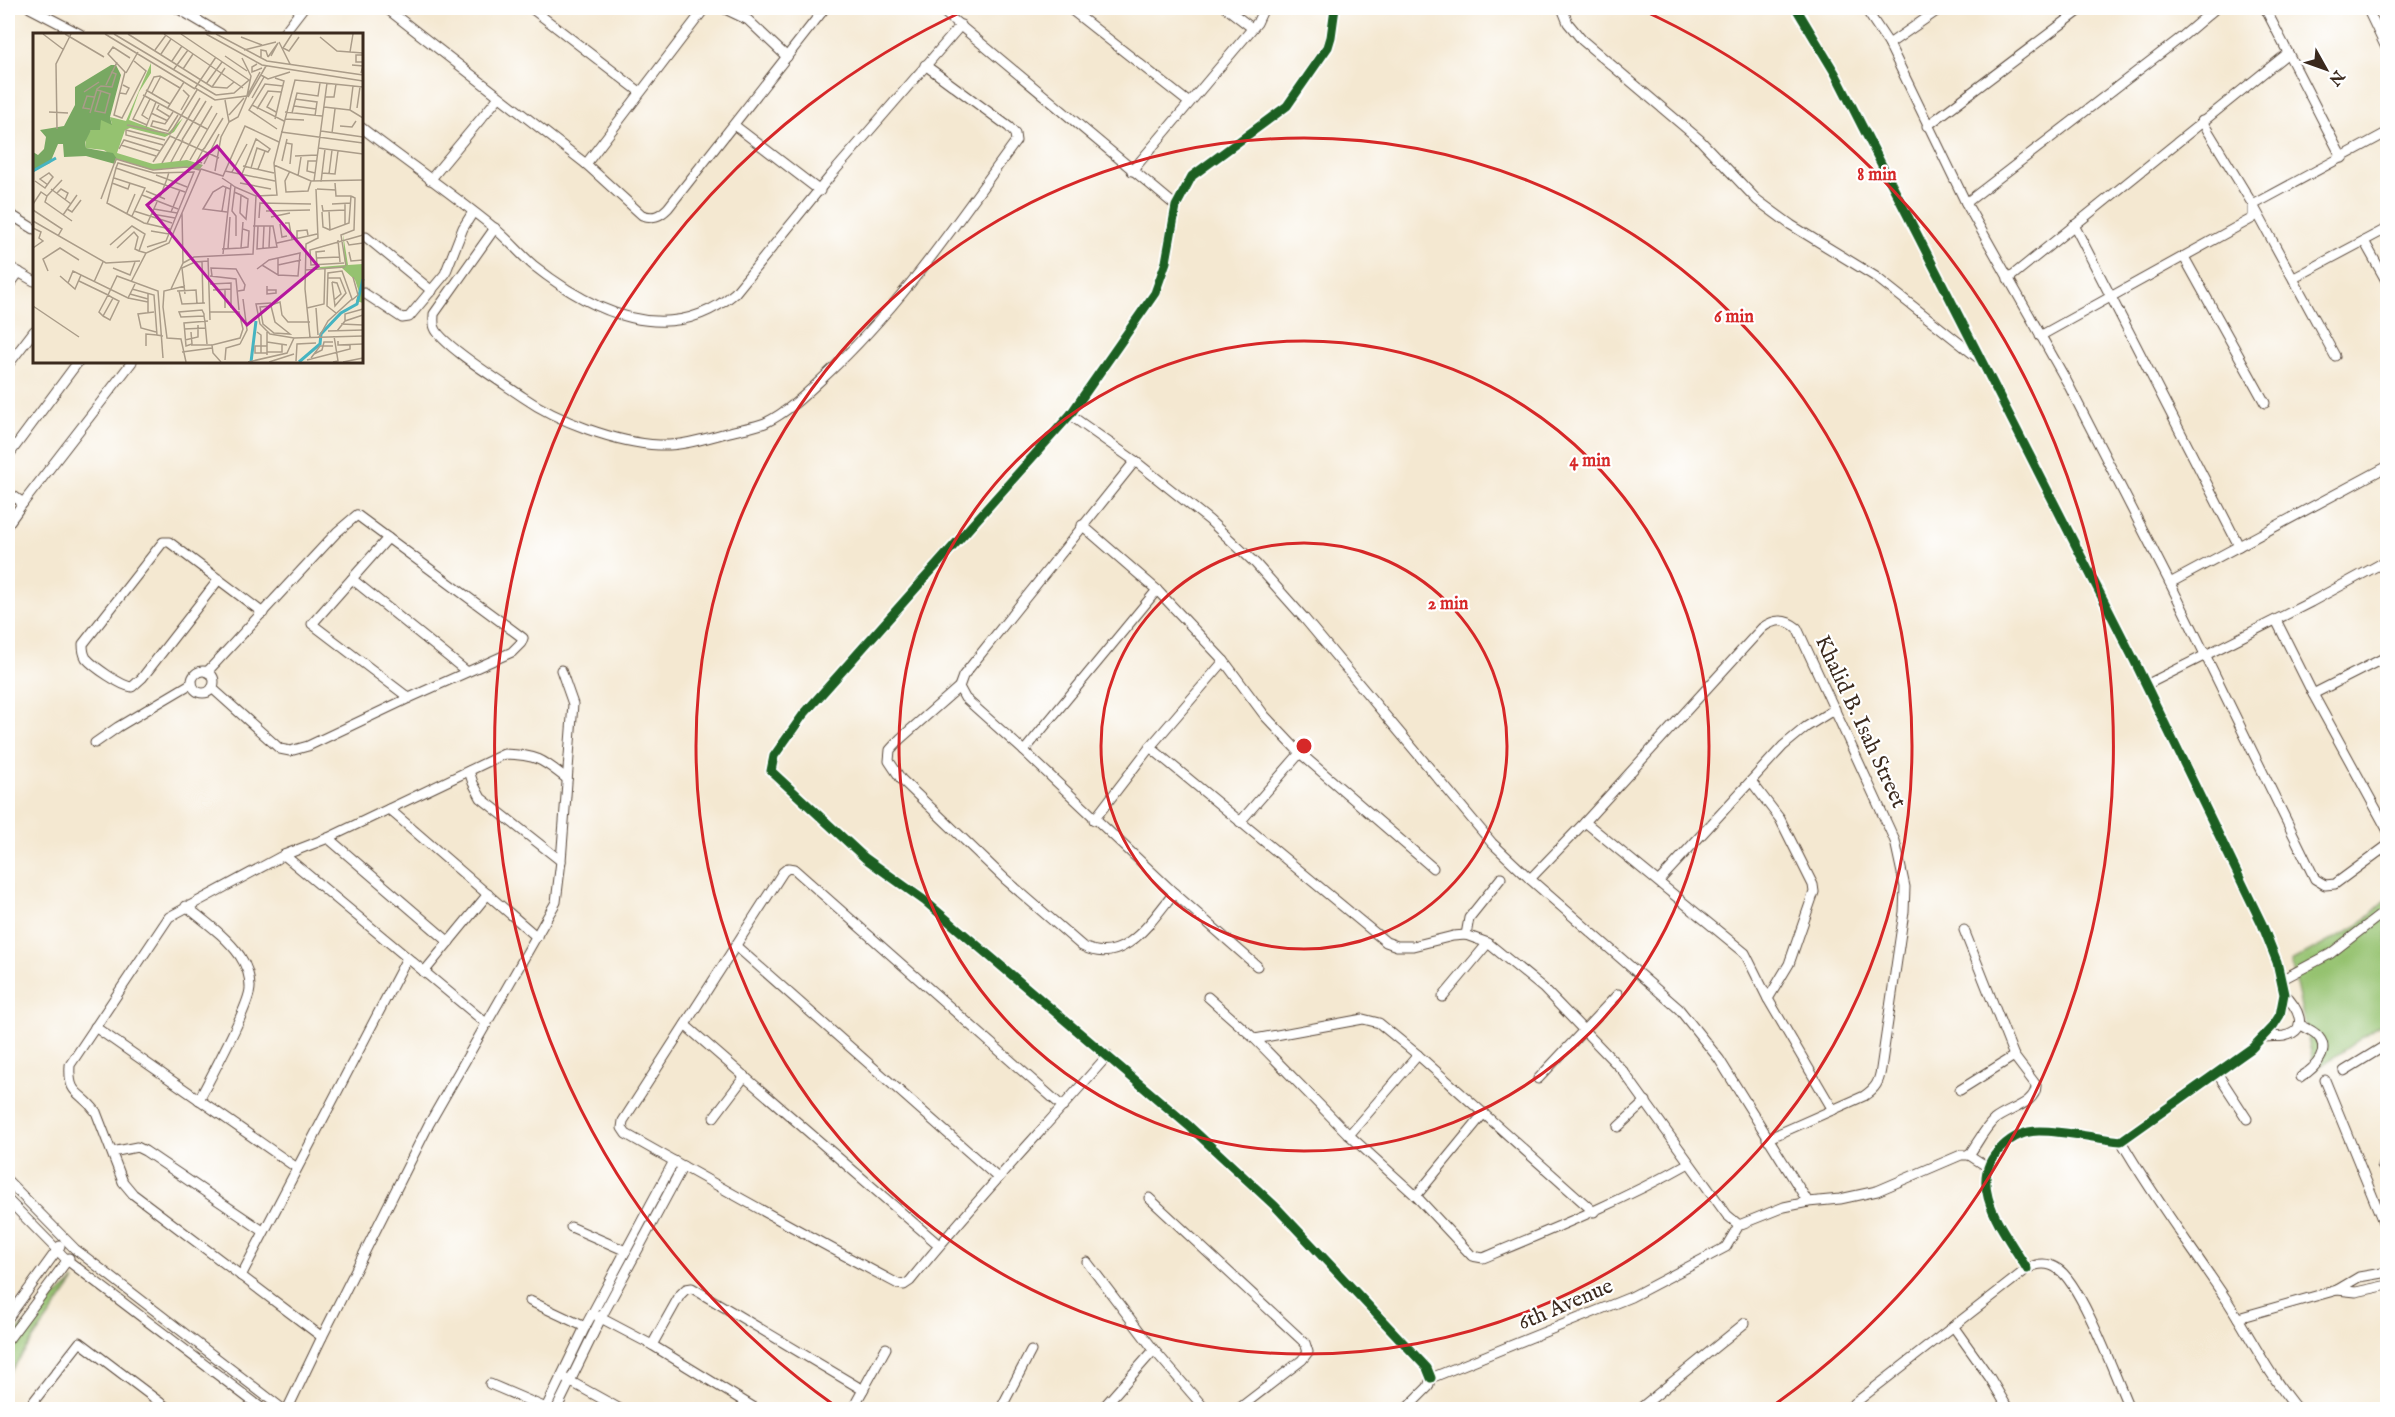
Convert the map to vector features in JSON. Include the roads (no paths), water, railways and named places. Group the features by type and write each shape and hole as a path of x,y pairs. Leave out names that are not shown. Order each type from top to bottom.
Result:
{"street":[{"path":"30,8 78,33"},
{"path":"177,8 220,33"},
{"path":"284,33 303,8"},
{"path":"386,8 586,164 642,215 651,218 661,215 668,208 825,8"},
{"path":"531,8 640,92"},
{"path":"586,164 705,8"},
{"path":"723,8 748,20 787,57"},
{"path":"939,8 1176,206"},
{"path":"1069,8 1188,102"},
{"path":"1226,8 1252,28"},
{"path":"1132,171 1252,28 1264,8"},
{"path":"1335,8 1328,47 1287,106 1196,172 1176,206 1166,262 1155,293 1070,415 803,715 774,756 771,771 866,858 905,884 1108,1055 1190,1126 1275,1206 1427,1368 1431,1378 1428,1387 1405,1410"},
{"path":"1562,8 1568,23 1582,40 1700,140 1757,200 1791,225 1875,277 1981,361"},
{"path":"1796,8 1835,73 2146,685 2262,924 2277,962 2284,994 2280,1015 2264,1036 2217,1073 2121,1141 2040,1131 2030,1131 2009,1140 1986,1166 1985,1187 1991,1206 2027,1269"},
{"path":"1865,8 1889,44 1966,203 2067,382 2170,583 2314,879 2325,885 2335,884 2388,845"},
{"path":"1889,44 1941,8"},
{"path":"1927,126 2083,8"},
{"path":"1966,203 2217,8"},
{"path":"2265,8 2342,158"},
{"path":"2367,8 2388,52"},
{"path":"363,129 495,228 533,264 584,298 626,317 656,323 671,322 708,311 724,303 735,293 961,25"},
{"path":"2008,279 2288,53"},
{"path":"495,228 434,314 434,327 443,339 493,377 529,401 579,425 604,435 633,442 660,445 691,442 764,423 796,403 871,331 943,242 1016,141 1015,134 1010,127 925,65"},
{"path":"430,180 499,97"},
{"path":"2202,121 2253,206 2336,356"},
{"path":"734,125 820,191"},
{"path":"2253,206 2388,132"},
{"path":"2040,336 2253,218 2253,206"},
{"path":"364,293 402,318 406,318 445,274 463,228 473,212"},
{"path":"8,213 33,228"},
{"path":"2074,225 2239,546"},
{"path":"2294,278 2388,228"},
{"path":"366,237 432,291"},
{"path":"2364,241 2388,284"},
{"path":"2184,257 2265,404"},
{"path":"8,266 33,280"},
{"path":"8,287 19,272"},
{"path":"8,365 33,332"},
{"path":"8,456 77,363"},
{"path":"8,524 131,363"},
{"path":"1070,415 1135,461 1209,520 1256,564 1492,843 1679,1009 1719,1059 1808,1202"},
{"path":"1135,461 963,676 959,687 900,739 890,750 889,761 901,778 1005,879 1082,946 1092,952 1107,952 1124,947 1135,940 1174,893"},
{"path":"2170,583 2388,466"},
{"path":"8,492 23,503"},
{"path":"95,744 118,727 192,683 196,673 207,672 337,532 357,515 524,638 512,652 466,671 308,746 290,751 280,749 212,688"},
{"path":"1082,525 1157,590 1224,661 1265,716 1300,753 1433,868"},
{"path":"387,538 312,624 409,698"},
{"path":"219,579 142,678 132,687 124,687 87,659 82,651 83,644 163,542 169,542 219,579 263,613"},
{"path":"2146,685 2277,620 2388,560"},
{"path":"352,579 466,671"},
{"path":"1024,752 1157,590"},
{"path":"2277,620 2313,694 2388,831"},
{"name":"Khalid B. Isah Street","path":"1530,879 1762,628 1771,621 1790,622 1797,628 1895,841 1905,887 1904,912 1879,1081 1874,1090 1767,1138"},
{"path":"2313,694 2388,656"},
{"path":"1094,820 1150,747 1224,661"},
{"path":"8,1181 75,1249 286,1410 429,1124 556,902 573,704 561,670"},
{"path":"192,683 195,690 202,693 212,688 214,681 207,672"},
{"path":"959,687 964,698 1094,820 1257,966"},
{"path":"1659,881 1783,746 1806,727 1836,710"},
{"path":"1150,747 1386,942 1397,946 1413,946 1466,935 1488,943 1543,988 1586,1030 1623,1071 1727,1215 1739,1225 1784,1208 1808,1202 1840,1199 1878,1191 1961,1155 1969,1155 1986,1166"},
{"path":"1240,822 1300,753"},
{"path":"322,1337 134,1194 123,1182 96,1112 89,1102 74,1091 69,1081 70,1065 169,917 186,906 284,855 328,838 504,754 523,754 541,758 567,779"},
{"path":"469,771 472,783 482,798 561,861"},
{"path":"1751,782 1780,819 1813,885 1814,892 1789,964 1768,999"},
{"path":"389,809 537,936"},
{"path":"1585,822 1745,953 1768,999 1833,1110"},
{"path":"328,838 449,942"},
{"path":"284,855 487,1024"},
{"path":"1063,1107 794,869 788,868 783,872 685,1024 622,1128 627,1134 674,1161 898,1284 904,1285 910,1281 939,1245 1063,1107 1108,1055"},
{"path":"1466,935 1469,918 1501,878"},
{"path":"424,972 488,894"},
{"path":"186,906 230,943 241,958 249,975 251,989 245,1007 199,1100"},
{"path":"2281,980 2330,954 2388,909"},
{"path":"1964,930 2014,1056 2036,1085 2035,1095 1996,1118 1969,1155"},
{"path":"1443,997 1488,943"},
{"path":"736,946 998,1178"},
{"path":"241,1276 407,958"},
{"path":"1539,1080 1618,994"},
{"path":"2264,1036 2285,1036 2293,1032 2299,1024 2295,1006 2284,994"},
{"path":"1208,997 1255,1039 1349,1134 1416,1196 1472,1256 1483,1258 1594,1212 1644,1189 1689,1163"},
{"path":"1255,1039 1371,1020 1379,1023 1594,1212"},
{"path":"685,1024 939,1245"},
{"path":"2299,1024 2318,1036 2322,1048 2322,1055 2315,1068 2301,1077"},
{"path":"95,1027 297,1168"},
{"path":"2344,1071 2388,1044"},
{"path":"1349,1134 1418,1055"},
{"path":"1960,1090 2014,1056"},
{"path":"2217,1073 2247,1119"},
{"path":"714,1117 745,1076"},
{"path":"2325,1080 2388,1234"},
{"path":"1618,1127 1646,1101"},
{"path":"1416,1196 1484,1113"},
{"path":"2121,1141 2142,1178 2190,1245 2283,1392 2298,1410"},
{"path":"112,1152 137,1147 145,1151 263,1231"},
{"path":"490,1384 549,1409 597,1316 626,1251 674,1161"},
{"path":"566,1379 585,1327 597,1316 683,1166"},
{"path":"1149,1198 1305,1343 1308,1352 1302,1360 1237,1410"},
{"path":"8,1200 67,1260 264,1410"},
{"name":"6th Avenue","path":"1431,1378 1632,1297 1726,1247 1739,1225"},
{"path":"571,1227 626,1251"},
{"path":"8,1318 65,1239"},
{"path":"8,1340 75,1249"},
{"path":"1087,1262 1154,1350 1206,1410"},
{"path":"1846,1410 2035,1264 2049,1265 2058,1269 2070,1282 2081,1300 2130,1410"},
{"path":"2238,1318 2337,1290 2359,1277 2388,1272"},
{"path":"2337,1290 2356,1292 2388,1285"},
{"path":"652,1345 680,1295 686,1289 692,1288 863,1390"},
{"path":"530,1301 585,1327"},
{"path":"597,1316 652,1345 758,1410"},
{"path":"1638,1410 1744,1323"},
{"path":"1953,1326 1990,1378 2009,1410"},
{"path":"27,1410 80,1342 170,1410"},
{"path":"852,1410 886,1348"},
{"path":"1101,1410 1154,1350"},
{"path":"1000,1410 1031,1351"},
{"path":"566,1379 622,1410"}]}
